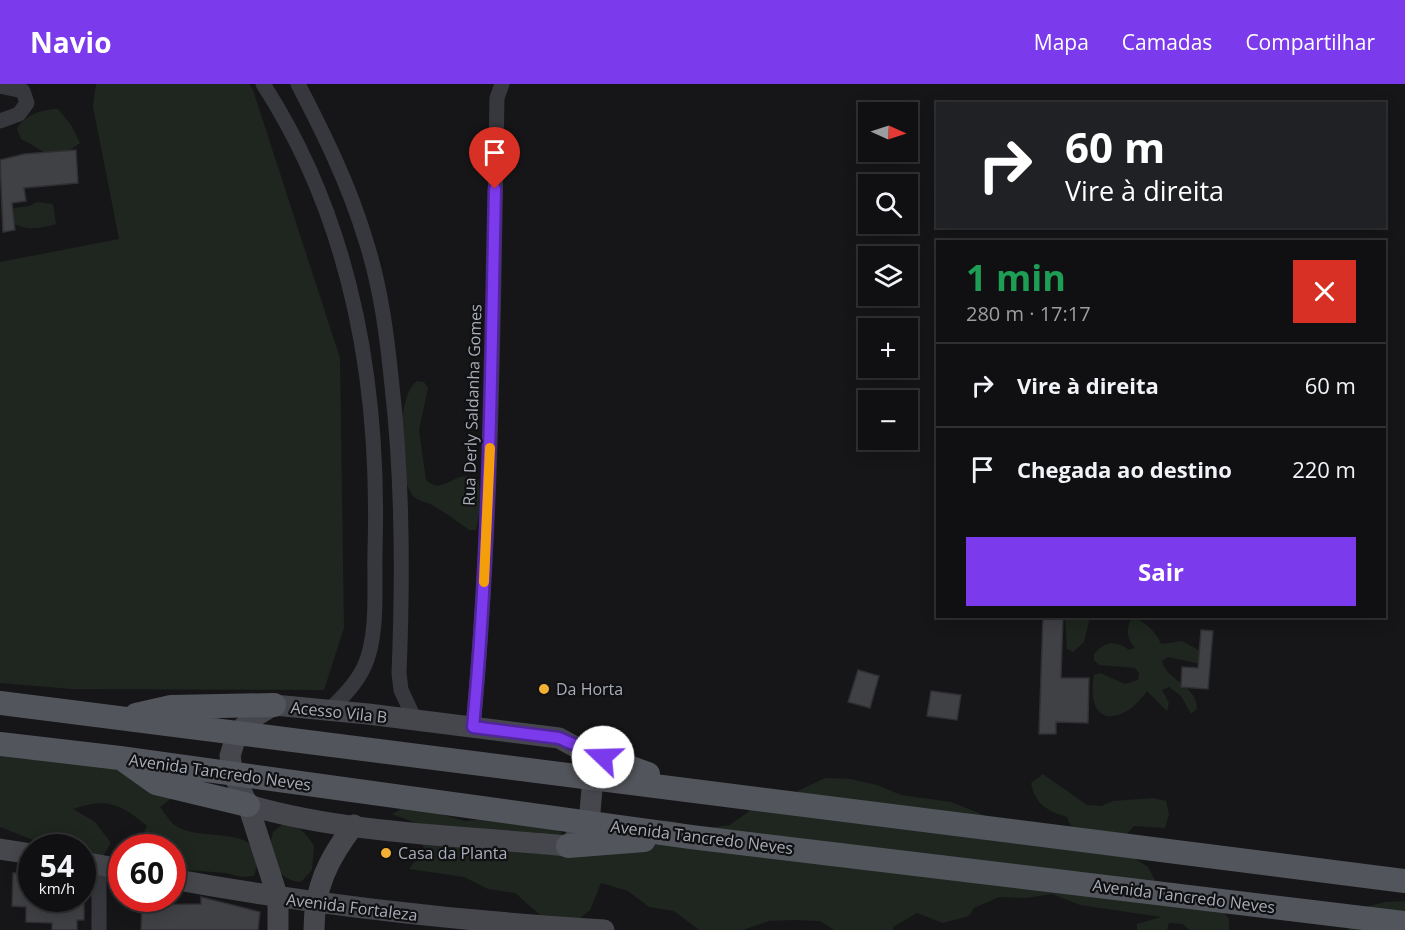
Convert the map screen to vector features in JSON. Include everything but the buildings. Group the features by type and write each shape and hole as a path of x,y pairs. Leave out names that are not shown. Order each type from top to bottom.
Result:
{"main road":[{"path":"0,703 690,789 931,823 1405,881"},
{"path":"119,719 171,707 274,705"},
{"name":"Avenida Tancredo Neves","path":"0,744 120,758 691,837 1345,923 1405,923"},
{"path":"581,750 690,789"},
{"path":"120,758 156,783 248,805"},
{"path":"568,846 691,837"}],"street":[{"path":"263,84 315,177 344,261 363,343 373,412 377,497 373,630 364,666 347,692 330,709"},
{"path":"298,84 327,141 365,238 385,314 397,426 402,522 399,673 401,690 415,720"},
{"name":"Rua Derly Saldanha Gomes","path":"473,727 482,632 490,440 497,98 502,84"},
{"path":"0,86 23,91 27,104 19,114 0,121"},
{"name":"Acesso Vila B","path":"237,733 254,717 274,705 330,709 559,738 581,750"},
{"path":"237,733 230,756 233,774 248,805 278,898 278,930"},
{"path":"248,805 285,815 354,825 568,846 589,823 594,777 581,750"},
{"path":"314,930 314,902 319,885 341,842 354,825"},
{"path":"0,849 18,852"},
{"name":"Avenida Fortaleza","path":"186,882 278,898 491,927 604,930"},
{"path":"96,905 99,930"}],"shaded area":[{"path":"96,84 249,84 253,90 340,358 344,628 324,690 72,689 0,683 0,262 119,239 93,107"},
{"path":"58,109 71,125 80,143 62,154 50,155 21,139 17,129 24,120 46,110"},
{"path":"37,202 53,204 56,224 41,228 28,228 16,225 2,217 1,210 29,206"},
{"path":"417,381 424,382 428,388 419,430 426,480 431,484 440,485 464,476 478,479 482,502 476,530 469,530 434,506 415,498 408,486 402,455 402,419 410,389"},
{"path":"1065,618 1090,618 1084,642 1073,652 1067,649"},
{"path":"1132,618 1149,627 1161,644 1182,641 1200,651 1201,664 1168,657 1162,661 1169,673 1187,688 1196,701 1197,709 1191,714 1181,696 1169,687 1162,690 1169,703 1167,711 1147,691 1127,711 1117,715 1108,716 1100,712 1095,704 1094,675 1100,673 1125,684 1138,680 1139,673 1135,668 1099,665 1094,660 1094,654 1106,644 1115,643 1129,650 1135,648 1128,634 1128,626"},
{"path":"0,752 112,765 172,798 160,807 179,828 246,841 254,848 257,859 254,876 241,877 226,873 186,870 186,834 143,834 147,826 129,812 104,803 73,809 95,822 108,839 108,848 100,861 96,861 96,834 18,834 0,827"},
{"path":"1043,774 1087,805 1101,806 1113,801 1153,798 1166,801 1169,814 1165,828 1134,826 1125,836 1072,828 1067,817 1043,806 1036,796 1031,783"},
{"path":"825,778 851,779 877,785 901,795 951,802 1009,825 1034,821 1126,853 1148,867 1155,880 1220,907 1229,919 1229,930 1189,930 1183,924 1169,923 1167,930 1137,930 1137,924 1161,917 1080,905 1052,894 1026,898 999,897 974,908 969,916 943,923 917,913 893,927 893,930 834,930 820,921 794,920 769,921 743,930 699,930 674,911 649,907 628,891 601,883 590,910 573,924 547,921 515,893 488,889 464,877 409,869 424,849 416,823 392,814 416,801 440,814 465,821 493,818 546,823 568,837 647,819 673,821 703,829 730,825 752,809 779,800"},
{"path":"284,823 294,825 302,831 314,846 312,870 301,882 284,876 268,853 273,832"},
{"path":"1405,901 1405,930 1348,930 1357,909 1385,902"}],"slow traffic":[{"path":"484,582 490,448"}],"place":[{"name":"Da Horta","path":"544,689"},
{"name":"Casa da Planta","path":"386,853"}],"route":[{"path":"495,189 490,440 482,632 473,727 559,738 581,750 603,757"}]}
